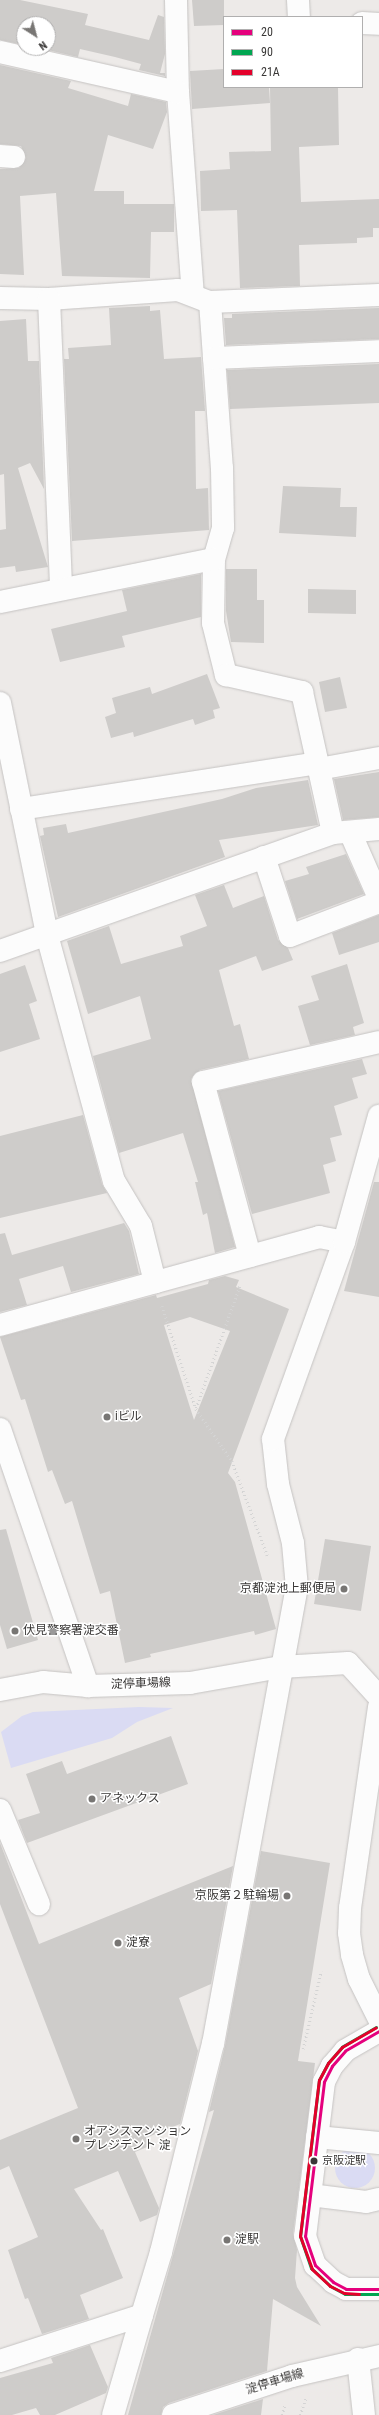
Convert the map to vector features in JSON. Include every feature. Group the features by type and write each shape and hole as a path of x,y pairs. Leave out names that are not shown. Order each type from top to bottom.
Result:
{"street":[{"path":"176,0 178,92 201,298 214,358 223,528 214,560 213,623 226,675 302,692 318,766 341,833 379,898"},
{"path":"298,0 299,16"},
{"path":"363,23 379,24"},
{"path":"0,52 178,92"},
{"path":"0,298 48,299 178,290 201,298 379,295"},
{"path":"48,299 61,589"},
{"path":"214,358 379,351"},
{"path":"0,602 214,560"},
{"path":"0,703 46,935 114,1181 141,1226 155,1282"},
{"path":"21,809 379,758"},
{"path":"0,951 264,857 341,833 379,829"},
{"path":"264,857 290,936 379,902"},
{"path":"250,1256 203,1082 379,1042"},
{"path":"113,2415 162,2252 213,2044 281,1667 297,1588 294,1543 278,1484 272,1439 344,1242 379,1116"},
{"path":"0,1325 319,1237 344,1242"},
{"path":"0,1429 88,1686"},
{"name":"淀停車場線","path":"0,1690 43,1682 88,1686 190,1683 281,1667 348,1663 379,1697"},
{"path":"379,1707 350,1908 349,1932 352,1955 359,1979 379,2019"},
{"path":"0,1810 39,1904"},
{"path":"379,2031 350,2048 332,2066 324,2082 305,2236 315,2265 333,2282 346,2288 379,2289"},
{"path":"317,2137 379,2143"},
{"path":"310,2195 366,2202 379,2199"},
{"path":"0,2361 142,2315"},
{"path":"364,2415 368,2358"},
{"name":"淀停車場線","path":"173,2415 292,2376 368,2358"}],"path":[{"path":"196,1409 250,1256"},
{"path":"155,1282 196,1409 232,1461 268,1558"},
{"path":"303,2049 321,1971"},
{"path":"300,2415 304,2404"}],"shaded area":[{"path":"139,1707 173,1708 137,1722 112,1738 11,1768 1,1732 22,1716 33,1712"},
{"path":"355,2148 363,2150 369,2154 373,2160 375,2168 373,2176 369,2182 363,2186 355,2188 347,2186 341,2182 337,2176 335,2168 337,2160 341,2154 347,2150"}],"building":[{"path":"0,0 20,0 88,14 85,25 149,40 158,15 164,17 165,54 160,73 165,73 165,76 139,70 141,64 80,49 78,57 56,52 56,16 16,16 16,43 0,40"},
{"path":"192,0 224,0 223,25 194,26"},
{"path":"0,65 71,81 68,88 128,106 131,94 166,102 167,112 153,149 108,135 94,191 124,191 124,204 174,204 174,232 151,232 150,278 62,276 56,193 20,196 24,275 0,274 0,169 19,168 26,158 21,146 0,144"},
{"path":"223,69 223,88 269,88 270,103 192,109 190,71"},
{"path":"270,88 338,88 339,145 299,147 301,202 379,199 379,228 373,228 373,237 357,238 357,243 299,245 300,286 240,288 237,210 201,211 200,171 230,169 229,152 271,151"},
{"path":"150,306 150,311 160,310 164,359 201,357 205,411 195,411 196,489 208,488 209,530 72,541 64,359 69,359 68,348 111,345 109,308"},
{"path":"379,308 379,339 226,345 224,318 232,318 232,314"},
{"path":"26,319 28,361 39,361 44,489 30,463 18,468 48,567 16,572 15,566 0,568 0,530 6,529 4,474 0,475 0,321"},
{"path":"379,364 379,403 230,409 227,370"},
{"path":"283,486 341,488 340,507 357,507 356,537 279,533"},
{"path":"226,569 257,569 257,600 264,600 264,643 231,642 226,611"},
{"path":"201,574 201,617 122,636 125,647 60,662 51,629 127,611 122,590"},
{"path":"308,589 356,590 356,614 308,613"},
{"path":"207,674 220,708 213,710 215,718 195,725 193,719 134,737 133,732 111,738 105,717 116,713 112,698 150,687 152,694"},
{"path":"340,677 347,708 325,712 319,682"},
{"path":"379,772 379,817 343,820 334,779"},
{"path":"308,780 318,825 219,840 225,857 58,917 40,836 44,835 43,828 66,824 68,833 222,799 256,788"},
{"path":"346,854 364,894 297,919 285,881 309,874 306,867"},
{"path":"224,885 233,908 264,896 278,940 288,948 293,960 262,971 256,956 219,970 234,1026 240,1024 249,1059 200,1070 191,1079 235,1247 215,1253 207,1213 203,1215 195,1182 198,1182 183,1133 119,1153 93,1056 151,1039 140,996 88,1014 67,941 109,926 121,964 183,946 180,936 207,926 195,895"},
{"path":"379,915 379,942 339,955 332,933"},
{"path":"347,964 364,1023 353,1027 355,1035 310,1045 298,1006 319,1000 311,976"},
{"path":"25,965 37,1001 29,1004 40,1039 0,1052 0,974"},
{"path":"362,1059 367,1074 352,1078 358,1098 334,1106 342,1135 330,1138 336,1161 323,1165 330,1193 252,1214 218,1091"},
{"path":"83,1115 102,1184 107,1193 0,1218 0,1136"},
{"path":"374,1182 379,1182 379,1297 344,1291"},
{"path":"124,1223 129,1231 139,1274 71,1292 63,1266 19,1279 27,1305 0,1312 0,1234 5,1233 12,1255"},
{"path":"225,1276 239,1280 236,1287 289,1309 228,1473 235,1482 276,1629 255,1635 254,1631 150,1654 151,1657 125,1663 110,1591 100,1594 72,1501 65,1504 52,1470 48,1472 25,1399 21,1400 0,1337 156,1295 157,1298 208,1284 209,1280","holes":["190,1317 230,1331 194,1420 164,1325"]},
{"path":"6,1529 38,1640 7,1649 0,1625 0,1530"},
{"path":"325,1539 371,1546 361,1611 314,1604"},
{"name":"アネックス","path":"171,1736 188,1784 27,1843 18,1820 40,1813 26,1774 62,1761 67,1774"},
{"path":"0,1843 39,1944 233,1866 211,1984 179,1998 198,2051 180,2124 148,2137 152,2145 135,2152 159,2208 157,2215 140,2222 118,2171 74,2189 101,2230 103,2229 123,2278 80,2295 89,2319 42,2334 28,2298 25,2299 8,2250 38,2237 9,2166 0,2170 0,2140 78,2108 0,1904"},
{"name":"淀駅","path":"261,1851 330,1863 298,2061 315,2063 293,2234 297,2250 295,2278 297,2287 321,2326 273,2299 267,2371 169,2403 163,2407 161,2415 128,2415 214,2110 209,2112 225,2046"},
{"path":"90,2345 108,2387 106,2393 55,2415 40,2415 36,2408 12,2415 0,2415 0,2378 53,2363 51,2358"},
{"path":"263,2399 261,2415 213,2415"}],"transit line":[{"name":"90","path":"376,2027 342,2047 328,2063 319,2080 300,2236 311,2268 330,2286 345,2294 379,2294"},
{"name":"21A","path":"359,2294 344,2293 330,2286 312,2269 300,2236 319,2080 328,2063 342,2047 376,2027"},
{"name":"20","path":"379,2031 345,2051 332,2066 324,2082 305,2236 315,2265 333,2282 346,2289 379,2289"}],"place":[{"name":"iビル","path":"107,1417"},
{"name":"京都淀池上郵便局","path":"344,1589"},
{"name":"伏見警察署淀交番","path":"15,1631"},
{"name":"アネックス","path":"92,1799"},
{"name":"京阪第２駐輪場","path":"287,1896"},
{"name":"淀寮","path":"118,1943"},
{"name":"オアシスマンション プレジデント 淀","path":"76,2139"},
{"name":"京阪淀駅","path":"314,2161"},
{"name":"淀駅","path":"227,2240"}]}
